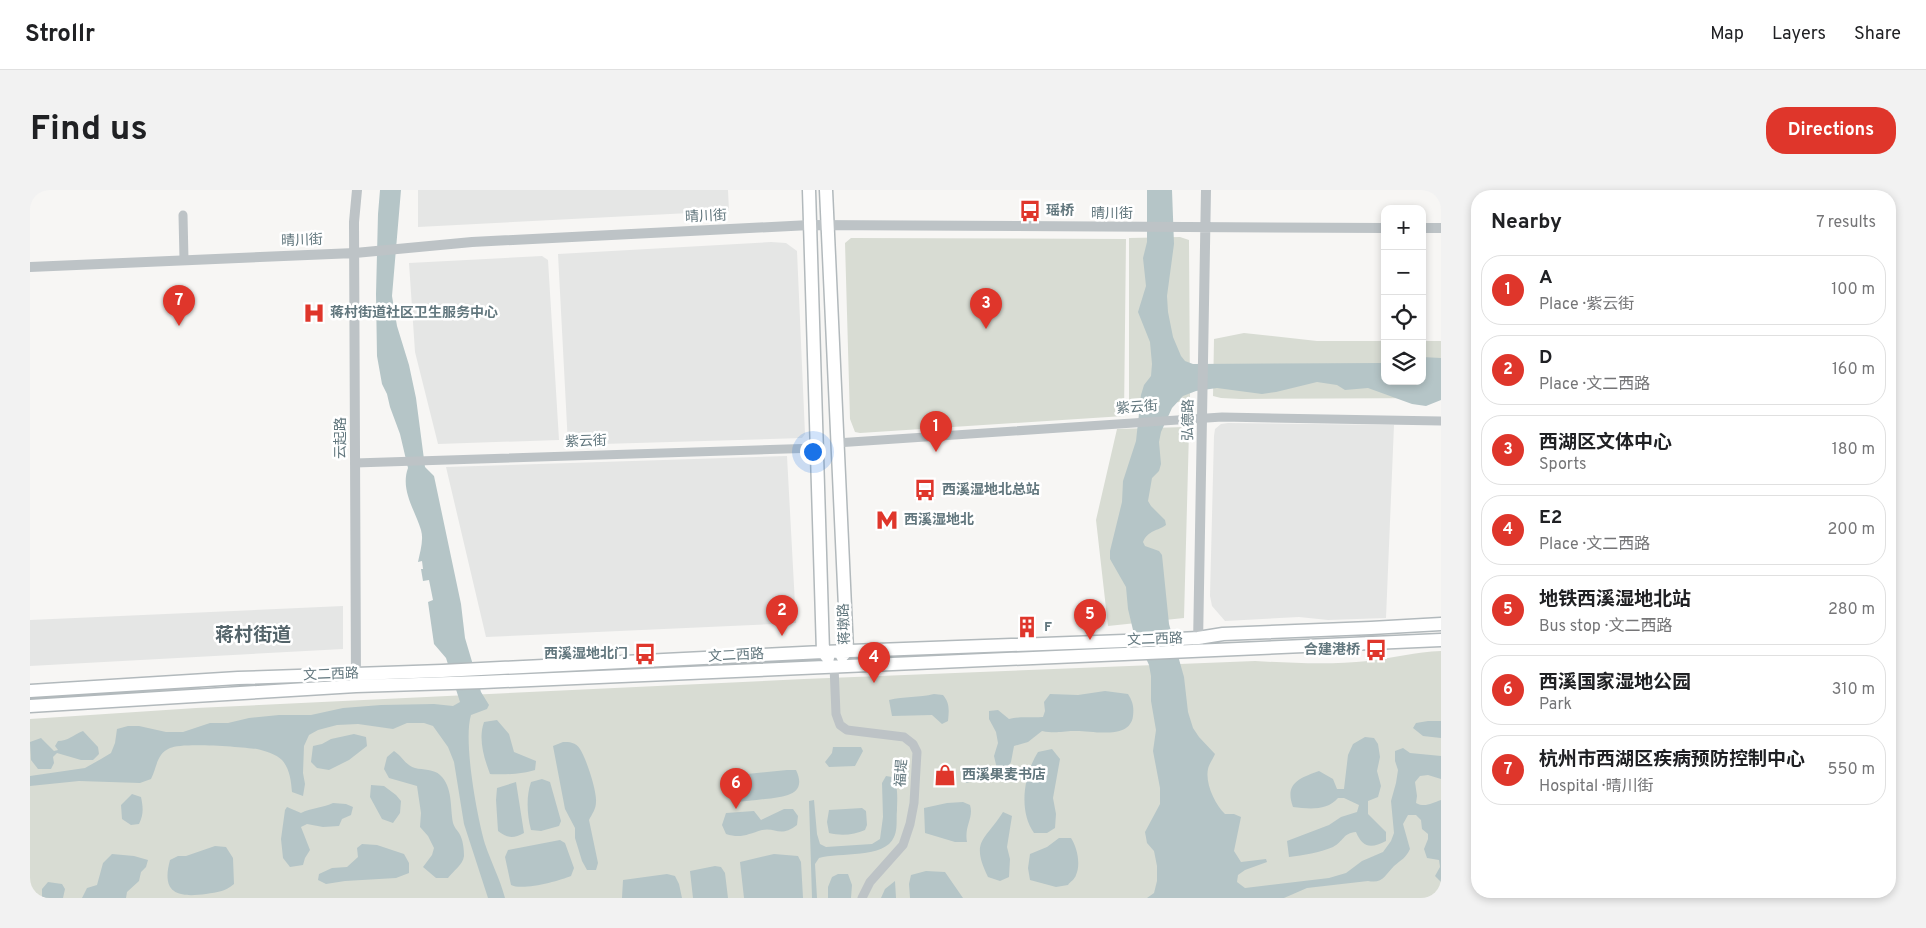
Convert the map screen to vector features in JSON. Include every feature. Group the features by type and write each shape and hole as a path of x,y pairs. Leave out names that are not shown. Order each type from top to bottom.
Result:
{"main road":[{"name":"蒋墩路","path":"809,190 824,652 834,666 847,651 836,443 826,190"},
{"name":"文二西路","path":"1198,645 1223,634 1441,624"},
{"name":"文二西路","path":"30,691 228,678 356,680 443,678 483,682 834,666 1130,647 1441,640"},
{"name":"文二西路","path":"443,678 480,670 824,652 1130,647"},
{"name":"文二西路","path":"30,706 356,680"}],"street":[{"name":"云起路","path":"356,680 354,222 357,190"},
{"name":"弘德路","path":"1198,645 1206,190"},
{"path":"183,215 184,259"},
{"name":"晴川街","path":"30,266 355,253 472,242 810,225 1381,228"},
{"path":"1426,228 1441,228"},
{"name":"紫云街","path":"836,443 1202,418 1441,421"},
{"name":"紫云街","path":"355,463 818,448"},
{"name":"福堤","path":"834,666 836,714 840,725 847,730 904,737 914,744 917,752 914,803 903,845 870,882 862,898"}],"shaded area":[{"path":"380,190 401,190 392,296 397,326 409,365 416,398 425,467 434,476 461,604 465,638 481,692 489,705 487,709 471,715 469,727 470,760 475,798 485,844 505,898 488,898 464,824 454,762 448,747 433,726 424,723 407,723 393,729 358,724 337,725 318,730 309,735 304,746 303,773 305,784 303,796 292,792 291,779 287,767 277,756 257,749 187,745 177,746 165,751 159,758 151,779 140,783 79,781 30,786 30,776 85,768 111,753 117,729 128,726 139,726 166,732 183,732 210,723 228,723 249,718 279,715 311,715 343,708 381,705 434,704 453,706 460,702 446,658 434,644 428,602 433,600 429,580 423,581 422,561 418,562 422,534 409,500 406,484 408,468 400,434 382,384 377,356 376,294"},
{"path":"418,190 728,190 729,211 418,227"},
{"path":"1147,190 1172,190 1174,244 1167,296 1168,312 1173,337 1185,361 1193,364 1381,363 1381,385 1426,385 1426,357 1441,358 1441,400 1426,406 1412,404 1368,388 1345,390 1337,385 1317,382 1262,394 1217,388 1196,391 1183,396 1172,408 1161,432 1159,442 1161,464 1159,471 1152,478 1148,501 1165,520 1166,525 1150,533 1143,542 1145,546 1159,551 1162,555 1169,624 1184,677 1188,712 1193,728 1215,754 1207,775 1212,793 1225,814 1234,814 1241,817 1234,851 1241,862 1266,859 1267,862 1245,870 1238,875 1237,882 1245,888 1329,878 1346,873 1362,861 1383,852 1394,833 1391,801 1398,770 1395,761 1395,751 1403,748 1410,753 1441,756 1441,779 1428,775 1420,776 1415,782 1416,803 1425,805 1441,800 1441,882 1435,876 1440,867 1439,860 1427,858 1424,849 1428,834 1422,829 1421,820 1416,815 1408,815 1403,824 1410,849 1403,859 1383,878 1377,881 1307,888 1284,898 1147,898 1154,893 1157,881 1157,866 1154,851 1147,843 1145,832 1160,804 1160,788 1153,751 1156,730 1151,701 1151,676 1149,665 1133,630 1128,609 1126,587 1110,559 1110,551 1122,502 1123,481 1136,441 1141,395 1144,385 1151,376 1150,342 1138,312 1146,286 1143,258 1147,242"},
{"path":"1180,237 1189,240 1190,400 1186,402 1129,403 1129,238"},
{"path":"851,238 1126,239 1124,416 855,432 850,419 845,243"},
{"path":"771,242 786,243 797,251 805,434 802,438 568,445 558,254"},
{"path":"542,256 548,260 559,440 438,444 415,352 409,263"},
{"path":"1244,333 1317,341 1381,341 1381,385 1426,385 1426,341 1441,341 1441,398 1241,399 1213,396 1214,339"},
{"path":"1221,424 1394,425 1386,618 1328,620 1299,617 1225,621 1212,606 1210,596 1214,436 1215,429"},
{"path":"1185,427 1189,431 1184,618 1108,626 1096,520 1117,429"},
{"path":"787,456 796,623 486,637 446,467"},
{"path":"343,606 343,649 30,666 30,620"},
{"path":"1441,651 1441,898 30,898 30,719 196,708 804,679 1255,661 1340,663"},
{"path":"1105,691 1128,694 1130,697 1133,705 1133,716 1130,724 1125,729 1108,732 1042,731 1028,742 1014,746 1011,762 1005,773 997,769 994,756 998,743 996,732 989,719 989,711 998,710 1009,719 1043,717 1045,711 1044,702 1050,694 1078,695"},
{"path":"934,694 943,695 947,701 949,710 948,721 942,724 932,715 892,716 889,700"},
{"path":"497,720 509,734 514,752 536,761 535,770 513,774 490,774 482,748 482,728 484,722"},
{"path":"1441,721 1441,738 1423,736 1413,728 1416,723"},
{"path":"83,731 98,747 99,754 93,760 81,760 57,753 53,757 54,763 51,769 38,769 31,760 30,742 41,738 54,751 58,750 55,746 58,741 68,739"},
{"path":"354,734 366,737 367,746 349,760 329,770 317,768 311,762 313,746 331,739"},
{"path":"1365,737 1374,738 1378,744 1380,757 1377,771 1381,786 1378,797 1368,801 1368,814 1386,832 1386,841 1368,846 1362,842 1356,832 1346,836 1337,845 1328,849 1289,857 1287,841 1329,825 1341,817 1357,812 1359,805 1344,798 1338,798 1323,807 1293,807 1291,799 1292,787 1300,779 1319,771 1333,779 1337,789 1344,789 1348,755 1353,744"},
{"path":"563,742 572,743 578,747 593,783 596,805 589,820 598,863 596,870 587,870 582,861 575,838 575,828 565,809 553,746"},
{"path":"833,747 861,747 863,751 855,766 829,767 825,762 832,753"},
{"path":"1052,749 1060,759 1053,798 1056,814 1055,828 1047,833 1034,833 1026,814 1026,781 1038,752"},
{"path":"394,751 412,767 438,773 447,785 453,823 461,838 464,856 460,865 448,878 436,878 423,867 432,855 434,848 428,836 420,827 421,813 417,786 389,778 384,769 387,757"},
{"path":"980,765 984,778 966,783 961,768"},
{"path":"796,770 799,785 796,790 786,796 742,802 734,802 730,797 727,776"},
{"path":"886,776 892,777 897,788 894,837 889,844 872,852 819,858 815,864 817,898 812,898 809,801 814,800 817,834 820,844 826,847 872,844 880,839 883,817 882,783"},
{"path":"542,779 550,782 561,821 559,826 541,831 531,830 528,806 529,787 531,782"},
{"path":"516,782 524,833 510,837 498,831 497,788"},
{"path":"371,785 384,786 401,801 400,813 393,823 382,819 370,797"},
{"path":"132,794 141,797 143,810 139,824 131,825 122,819 121,805"},
{"path":"963,802 970,805 971,810 966,836 967,842 955,842 925,833 924,808"},
{"path":"333,803 346,804 353,807 351,815 342,819 339,826 323,827 307,824 301,827 310,850 303,865 290,867 283,858 281,839 287,807 301,813"},
{"path":"862,808 866,811 867,825 865,830 847,834 829,833 827,822 829,810"},
{"path":"784,809 793,809 798,816 797,825 786,831 767,829 736,836 726,834 722,825 726,813 754,811 761,820"},
{"path":"1003,812 1012,816 1007,847 1010,859 1009,877 1000,881 988,877 980,855 980,848 982,842"},
{"path":"1059,838 1071,838 1075,846 1078,866 1075,878 1068,885 1056,887 1030,880 1028,868 1030,854 1047,847"},
{"path":"560,840 565,843 574,868 571,876 550,883 532,886 516,887 511,885 505,857 508,850"},
{"path":"362,844 377,845 404,854 409,863 409,873 396,878 326,884 318,880 319,874 332,868 347,867 358,857 357,848"},
{"path":"215,846 226,847 233,858 234,884 224,890 206,894 187,895 174,891 168,880 170,860"},
{"path":"112,854 134,856 148,860 146,867 141,872 139,881 127,892 126,898 82,898 87,888 97,885 103,863"},
{"path":"774,854 798,856 801,862 803,898 744,898 740,862"},
{"path":"715,866 721,867 725,873 728,898 693,898 690,871"},
{"path":"926,871 945,872 963,898 910,898 909,884 911,875"},
{"path":"667,874 675,876 682,898 622,898 623,880"},
{"path":"838,874 848,874 852,885 851,898 828,898 828,887 832,877"},
{"path":"895,881 896,898 881,898 885,889"},
{"path":"48,882 62,884 65,889 63,898 42,898 42,889"}],"place":[{"name":"瑶桥","path":"1030,211"},
{"name":"蒋村街道社区卫生服务中心","path":"314,313"},
{"name":"杭州市西湖区疾病预防控制中心","path":"179,326"},
{"name":"西湖区文体中心","path":"986,329"},
{"name":"A","path":"936,452"},
{"name":"西溪湿地北总站","path":"925,490"},
{"name":"西溪湿地北","path":"887,520"},
{"name":"F","path":"1027,627"},
{"name":"D","path":"782,636"},
{"name":"地铁西溪湿地北站","path":"1090,640"},
{"name":"合建港桥","path":"1376,650"},
{"name":"西溪湿地北门","path":"645,654"},
{"name":"E2","path":"874,683"},
{"name":"西溪·果麦书店","path":"945,775"},
{"name":"西溪国家湿地公园","path":"736,809"}],"district":[{"name":"蒋村街道","path":"253,636"}]}
